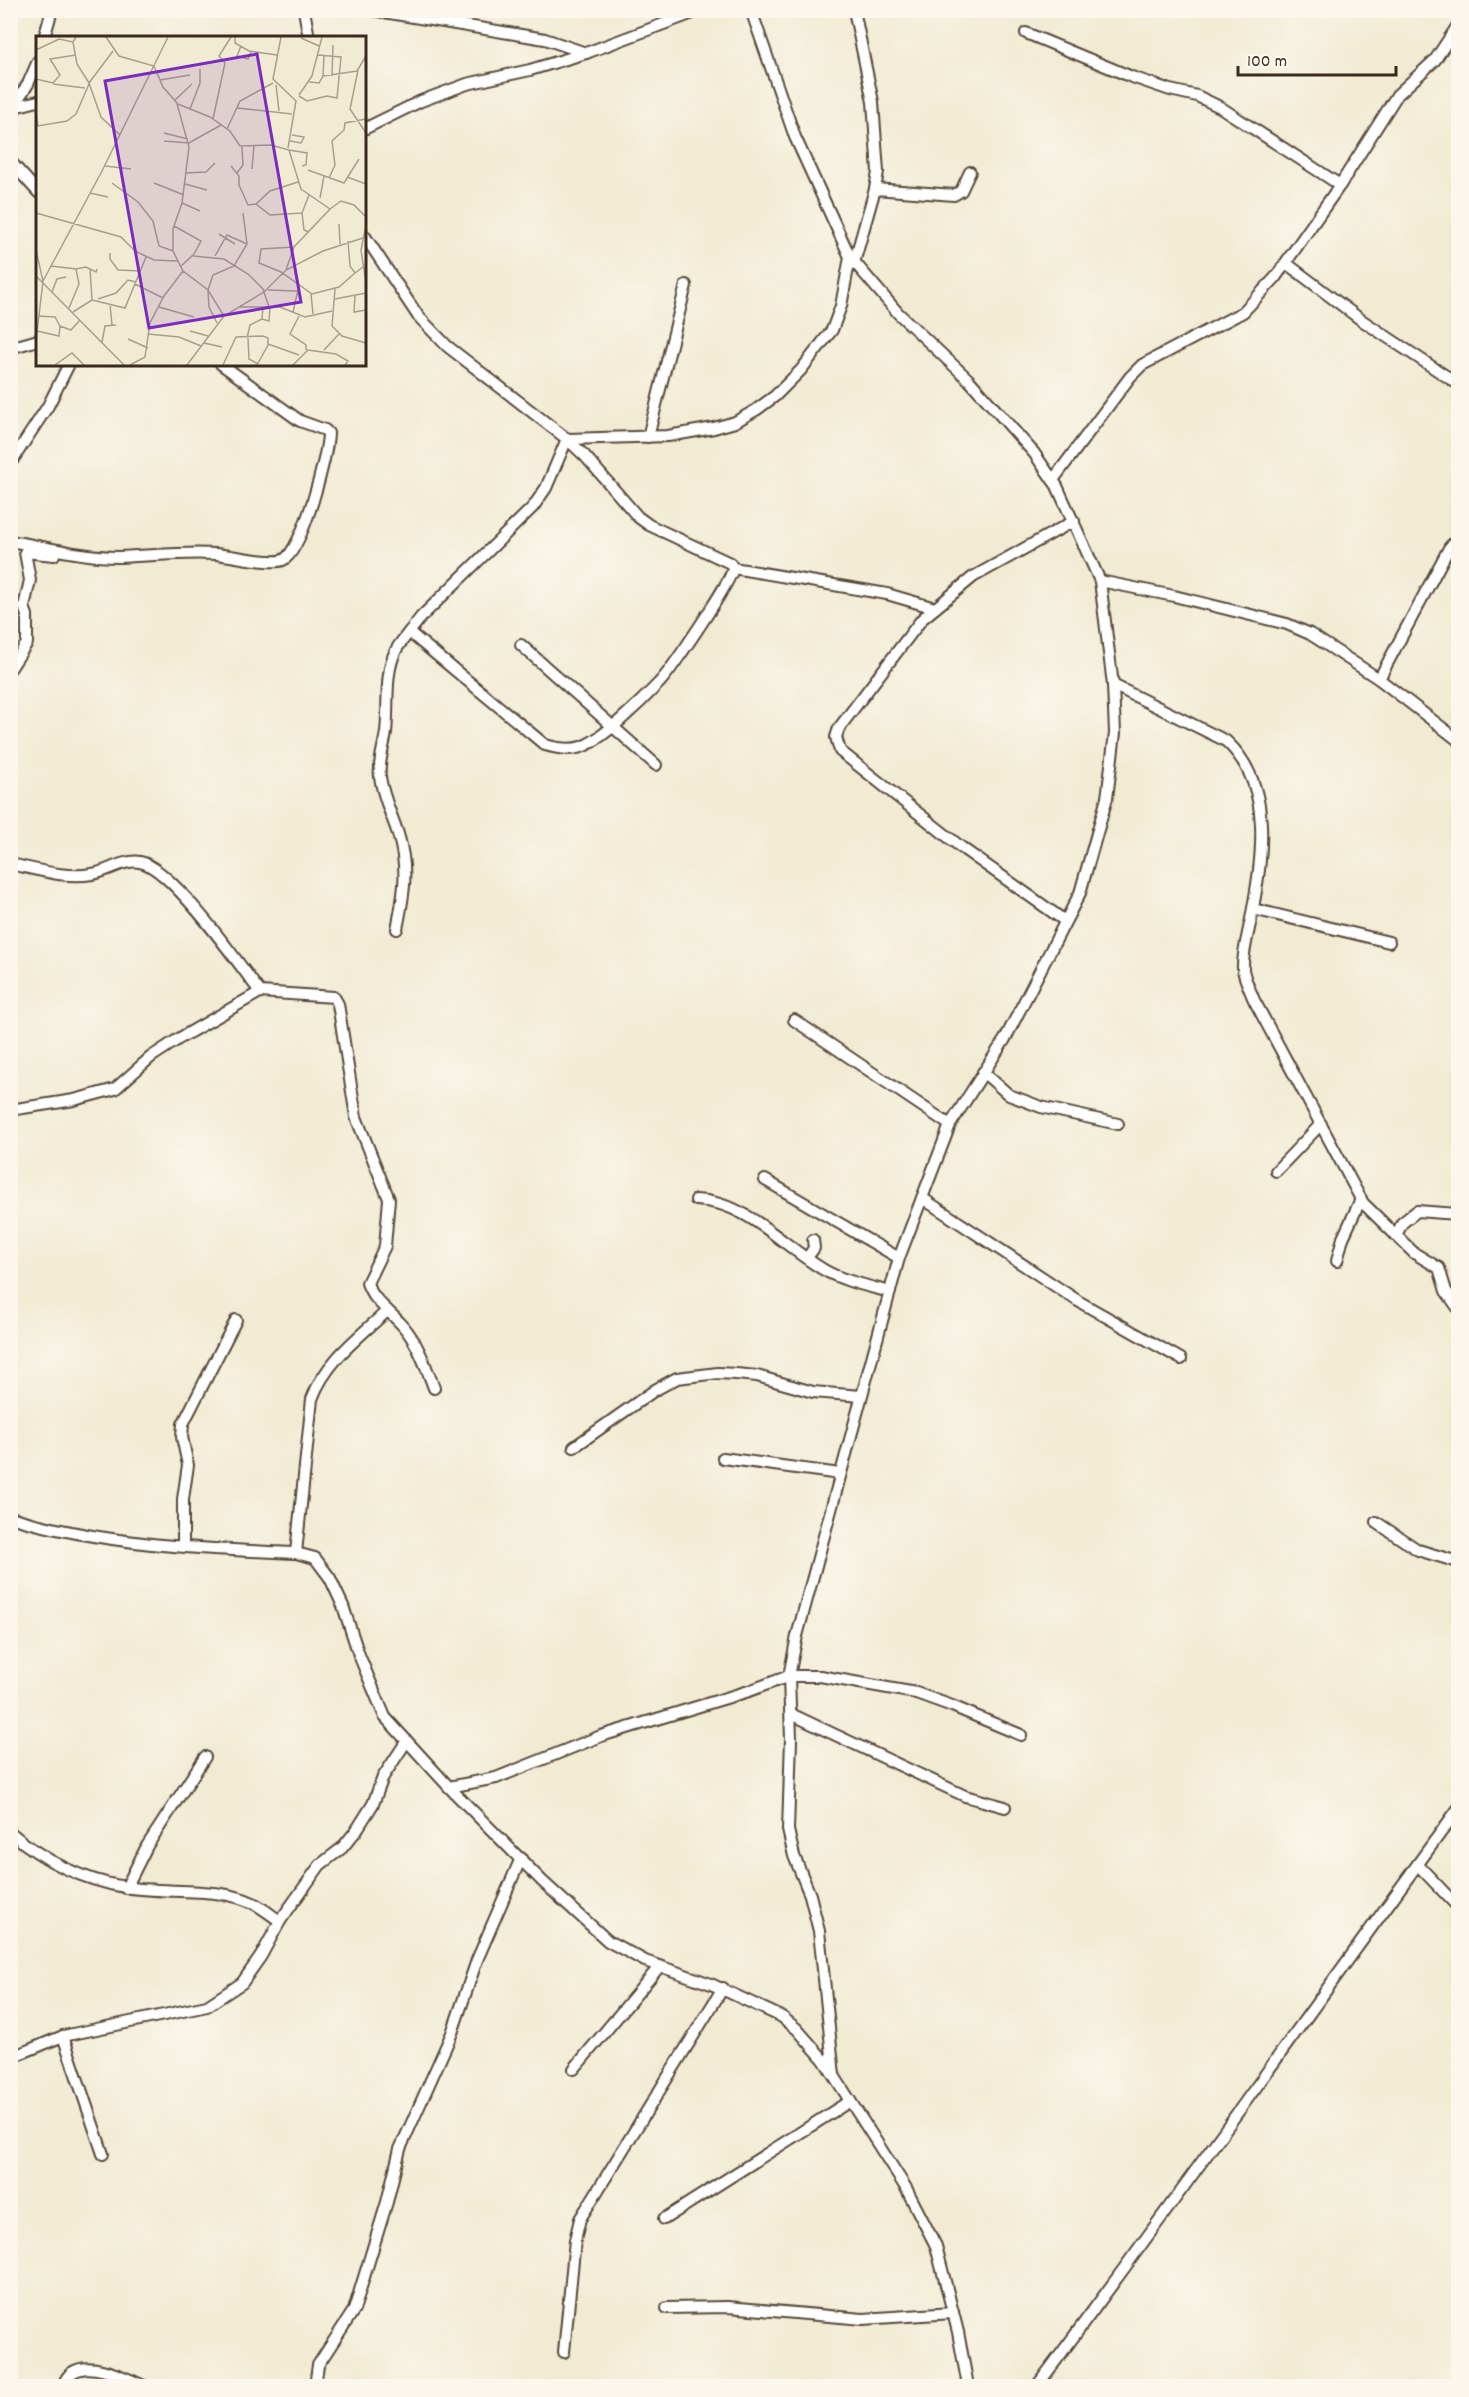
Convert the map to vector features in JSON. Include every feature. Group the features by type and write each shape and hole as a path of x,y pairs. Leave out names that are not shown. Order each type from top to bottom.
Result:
{"street":[{"path":"45,36 52,10"},
{"path":"304,10 309,36"},
{"path":"372,10 545,39 586,53"},
{"path":"366,128 421,101 467,84 530,70 586,53 701,10"},
{"path":"751,10 795,137 852,260 898,313 969,380 1034,453 1053,480 1074,521 1100,581 1113,685 1115,734 1107,798 1080,893 1005,1039 950,1125 899,1257 796,1636 789,1676 791,1714 788,1830 790,1844 810,1895 819,1930 834,2075"},
{"path":"567,439 668,436 735,422 775,396 801,370 832,330 841,306 878,172 873,102 854,10"},
{"path":"1053,480 1130,377 1142,365 1243,312 1275,278 1340,185 1397,95 1435,60 1458,25"},
{"path":"1026,33 1132,77 1170,90 1197,96 1220,107 1255,132 1340,185"},
{"path":"12,109 28,84 36,66"},
{"path":"12,109 36,103"},
{"path":"10,161 36,190"},
{"path":"875,189 954,195 961,191 970,172"},
{"path":"366,238 412,308 432,332 461,358 567,439 585,456 638,517 649,525 730,563 733,573 660,682 613,726 580,747 558,748 545,745 408,632"},
{"path":"1286,263 1360,319 1458,384"},
{"path":"648,437 686,285"},
{"path":"10,348 36,341"},
{"path":"10,464 48,406 68,366"},
{"path":"10,541 118,557 214,554 268,561 282,560 292,554 303,531 325,461 328,434 325,430 300,421 224,366"},
{"path":"397,929 406,889 406,870 399,836 383,795 380,775 386,734 390,666 408,632 421,617 533,507 546,488 567,439"},
{"path":"1065,921 900,800 840,751 836,744 836,736 839,728 922,620 935,608 972,577 1074,521"},
{"path":"1379,679 1454,550 1458,538"},
{"path":"10,669 27,643 27,615 24,607 30,580 25,552 54,555 53,548"},
{"path":"732,568 886,594 935,608"},
{"path":"1100,581 1174,596 1287,624 1329,645 1379,679 1458,740"},
{"path":"521,645 656,765"},
{"path":"1113,685 1226,741 1240,754 1248,768 1259,803 1262,846 1244,959 1245,978 1254,1000 1361,1199 1414,1252 1439,1268 1446,1291 1458,1308"},
{"path":"10,864 80,876 133,862 141,862 150,866 186,898 260,992"},
{"path":"1253,909 1389,942"},
{"path":"10,1110 74,1100 114,1089 151,1058 180,1038 260,992 332,996 338,1004 356,1117 389,1199 385,1246 367,1283 369,1289 413,1340 434,1388"},
{"path":"794,1020 950,1125"},
{"path":"983,1072 1009,1095 1019,1099 1041,1107 1118,1124"},
{"path":"1276,1171 1321,1124"},
{"path":"765,1180 899,1257"},
{"path":"922,1198 1078,1301 1181,1359"},
{"path":"1337,1261 1343,1238 1361,1199"},
{"path":"696,1200 712,1201 739,1210 825,1270 890,1292"},
{"path":"1396,1236 1402,1223 1417,1212 1457,1214"},
{"path":"807,1258 814,1248 813,1240"},
{"path":"296,1553 312,1399 319,1380 340,1354 387,1311"},
{"path":"183,1546 183,1498 188,1465 182,1437 183,1424 236,1320"},
{"path":"573,1447 655,1390 677,1378 718,1373 758,1376 813,1392 861,1396"},
{"path":"723,1458 840,1474"},
{"path":"10,1517 103,1538 146,1544 296,1553 315,1558 330,1578 343,1606 359,1655 385,1717 449,1787 590,1927 608,1941 659,1967 723,1988 782,2017 797,2029 834,2075 922,2217 936,2247 968,2386"},
{"path":"1376,1522 1418,1550 1458,1562"},
{"path":"449,1787 496,1778 601,1736 749,1691 789,1676 820,1676 916,1694 952,1706 1021,1735"},
{"path":"791,1714 965,1796 1005,1807"},
{"path":"10,2058 63,2036 207,2006 242,1983 261,1956 280,1921 320,1865 342,1848 356,1830 372,1804 383,1777 406,1742"},
{"path":"126,1888 147,1846 205,1757"},
{"path":"1037,2386 1160,2222 1458,1809"},
{"path":"10,1832 32,1851 57,1866 97,1881 126,1888 226,1895 252,1903 280,1921"},
{"path":"315,2386 318,2365 354,2310 387,2202 400,2149 452,2033 477,1960 521,1858"},
{"path":"1418,1865 1458,1907"},
{"path":"574,2069 659,1967"},
{"path":"564,2352 575,2240 580,2219 723,1988"},
{"path":"63,2036 103,2154"},
{"path":"664,2219 850,2101"},
{"path":"667,2308 728,2307 872,2319 953,2313"},
{"path":"63,2386 65,2379 74,2371 89,2369 107,2371 144,2386"}]}
